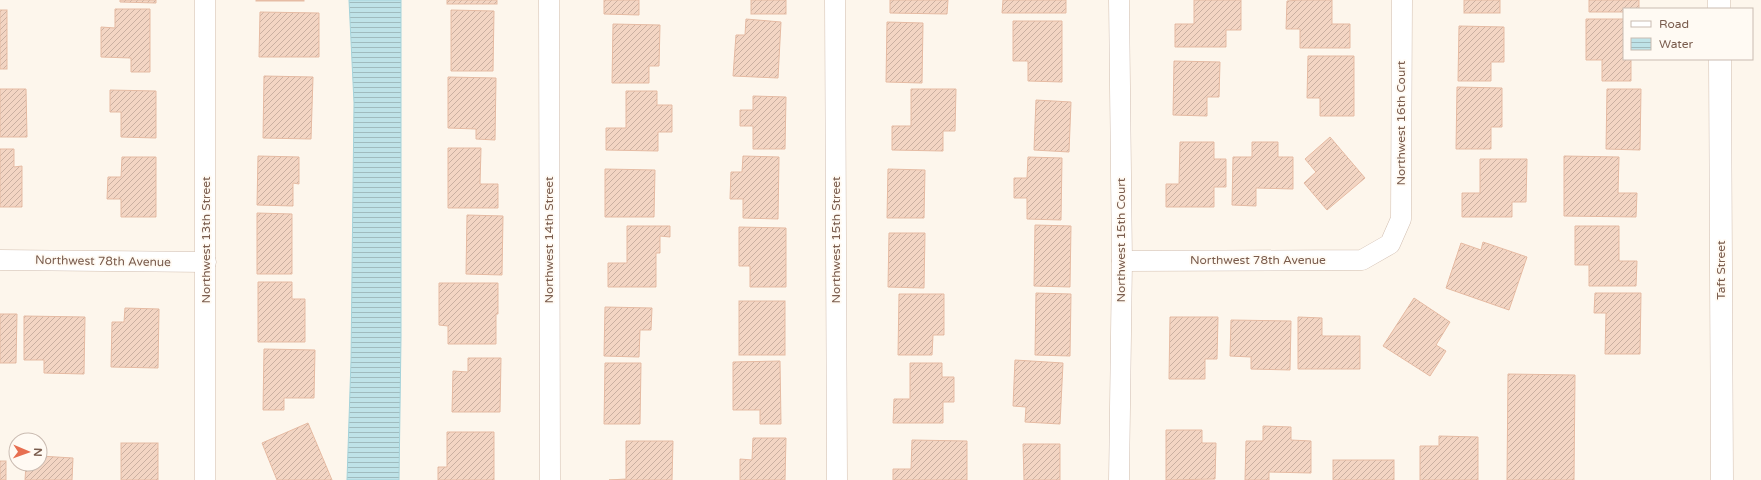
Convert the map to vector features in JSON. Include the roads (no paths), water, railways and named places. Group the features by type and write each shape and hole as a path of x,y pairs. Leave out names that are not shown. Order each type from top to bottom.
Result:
{"street":[{"name":"Northwest 13th Street","path":"205,0 205,480"},
{"name":"Northwest 14th Street","path":"549,0 550,480"},
{"name":"Northwest 15th Street","path":"835,0 837,480"},
{"name":"Northwest 15th Court","path":"1119,480 1122,261 1120,0"},
{"name":"Northwest 16th Court","path":"1390,244 1401,219 1402,0"},
{"name":"Taft Street","path":"1720,60 1722,480"},
{"name":"Northwest 78th Avenue","path":"1122,261 1362,260 1390,244"},
{"name":"Northwest 78th Avenue","path":"0,260 206,262"}],"water":[{"path":"349,0 401,0 401,337 399,480 347,480 351,360 354,103"}]}
